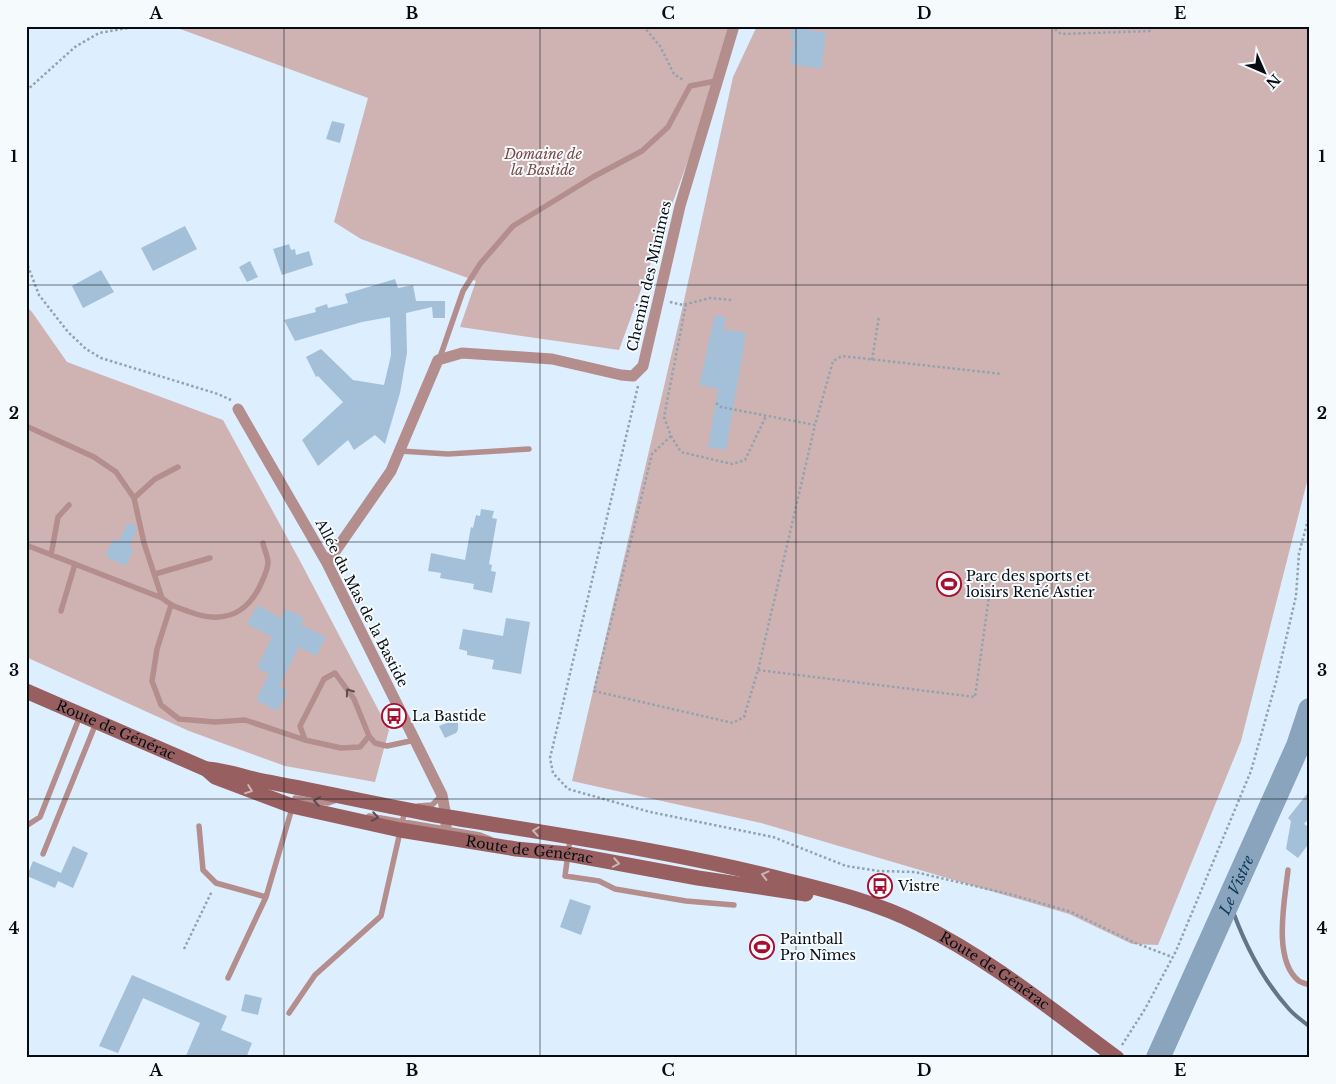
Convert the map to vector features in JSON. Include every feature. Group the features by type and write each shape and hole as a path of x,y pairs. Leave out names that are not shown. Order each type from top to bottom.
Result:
{"street":[{"name":"Chemin des Minimes","path":"438,360 462,353 552,359 621,375 634,376 643,366 680,206 734,26"},
{"path":"327,563 391,471 438,360"},
{"name":"Allée du Mas de la Bastide","path":"238,409 327,563 442,795 446,823"},
{"name":"Route de Générac","path":"26,691 206,768 256,780 348,797 402,820 516,849 570,844 638,848 762,874 830,892 862,903"},
{"name":"Route de Générac","path":"206,768 215,777 292,806 327,814 446,823 570,844 698,878 880,907 918,923 962,947 1013,981 1116,1057"}],"lane":[{"path":"438,360 463,291 480,264 513,226 593,177 642,152 668,127 690,86 716,82"},
{"path":"26,426 94,456 116,472 134,498 144,543 162,598"},
{"path":"400,451 448,454 529,449"},
{"path":"134,498 155,479 178,467"},
{"path":"51,555 58,517 69,505"},
{"path":"26,545 162,598 171,606 204,617 220,617 238,612 254,597 264,579 268,562 263,543"},
{"path":"154,574 210,558"},
{"path":"60,611 75,564"},
{"path":"171,606 157,649 152,681 161,705 179,719 214,722 245,720 262,724 305,740 341,748 360,747 369,736"},
{"path":"305,740 300,726 324,679 336,673 354,699 369,736 375,743 387,746 415,740"},
{"path":"26,826 40,817 80,714"},
{"path":"43,854 96,721"},
{"path":"256,780 287,782 413,807 432,805 442,795"},
{"path":"228,978 266,897 295,798 328,803 348,797"},
{"path":"289,1013 315,975 381,916 402,820"},
{"path":"446,823 516,849"},
{"path":"199,826 204,870 216,882 266,897"},
{"path":"570,844 565,876 599,881 615,890 686,901 734,905"},
{"path":"1288,870 1281,934 1288,966 1299,982 1310,985"}],"path":[{"path":"26,91 76,47 99,33 139,26"},
{"path":"643,26 660,46 674,74 690,86"},
{"path":"1051,26 1061,34 1151,31 1153,26"},
{"path":"26,261 39,295 68,332 86,349 101,358 218,394 230,399 238,409"},
{"path":"659,299 683,305 710,298 732,300"},
{"path":"686,304 664,417 671,436 680,452 732,464 745,460 766,416"},
{"path":"872,360 878,316"},
{"path":"671,436 652,454 594,691 733,723 744,717 758,670 815,425 833,361 842,356 1002,374"},
{"path":"643,366 550,758 553,773 568,790 650,812 773,837 846,866 879,871 915,872 1013,895 1071,912 1133,942 1172,957"},
{"path":"716,403 721,407 815,425"},
{"path":"1116,1057 1145,1009 1172,957 1251,770 1276,682 1296,596 1299,553 1310,513"},
{"path":"758,670 975,697 990,589"},
{"path":"184,949 216,882"}],"green space":[{"name":"Domaine de la Bastide","path":"172,26 737,26 619,350 460,327 476,281 361,239 334,222 368,98"},
{"name":"Parc des sports et loisirs René Astier","path":"757,26 1310,26 1310,470 1241,741 1158,945 1132,944 1069,914 761,823 572,781 683,305 733,77"},
{"path":"26,306 67,362 223,420 389,730 375,782 285,766 189,731 26,657"}],"building":[{"path":"793,27 826,33 821,69 790,64 794,40 790,39"},
{"path":"332,121 345,124 340,143 326,139"},
{"path":"185,226 197,249 153,271 141,248"},
{"path":"289,244 291,250 295,249 296,255 309,251 313,265 282,275 273,249"},
{"path":"250,261 258,277 247,282 239,267"},
{"path":"101,270 114,292 83,308 72,286"},
{"path":"395,279 398,288 413,285 416,301 445,301 445,318 433,318 432,307 406,313 407,353 400,393 385,444 375,435 354,450 348,440 318,466 302,440 343,402 318,376 316,377 306,357 321,349 353,380 384,385 391,355 390,317 362,322 295,341 284,320 316,312 315,308 327,304 328,308 348,303 345,294"},
{"path":"715,315 726,318 723,329 746,333 726,450 708,447 718,389 699,385"},
{"path":"481,509 494,511 492,518 497,519 489,564 492,565 491,571 496,572 492,593 473,589 474,584 440,578 441,573 428,571 431,553 465,560 471,527 473,528 476,515 480,516"},
{"path":"128,523 136,526 136,531 129,547 134,549 125,566 105,556 113,539 118,542"},
{"path":"257,605 281,618 286,609 304,618 301,625 326,637 316,656 299,647 279,686 288,691 277,711 256,700 269,674 257,668 272,637 247,624"},
{"path":"506,618 530,622 521,674 492,669 494,660 467,655 467,651 459,649 463,629 503,636"},
{"path":"452,721 458,723 458,730 456,733 445,738 439,726"},
{"path":"1310,790 1310,817 1304,824 1310,828 1310,842 1298,858 1286,849 1291,821 1288,818"},
{"path":"73,846 88,853 73,888 58,881 55,888 27,876 33,861 61,873"},
{"path":"570,899 591,906 581,935 560,927"},
{"path":"132,975 227,1016 221,1030 252,1043 246,1058 185,1058 200,1023 143,998 118,1053 99,1046"},
{"path":"245,994 262,998 258,1015 241,1011"}],"waterway":[{"name":"Le Vistre","path":"1158,1058 1298,746 1310,710"},
{"path":"1229,900 1246,943 1261,971 1289,1009 1310,1027"}],"place":[{"name":"Parc des sports et loisirs René Astier","path":"949,584"},
{"name":"La Bastide","path":"394,716"},
{"name":"Vistre","path":"880,886"},
{"name":"Paintball Pro Nîmes","path":"762,947"}]}
